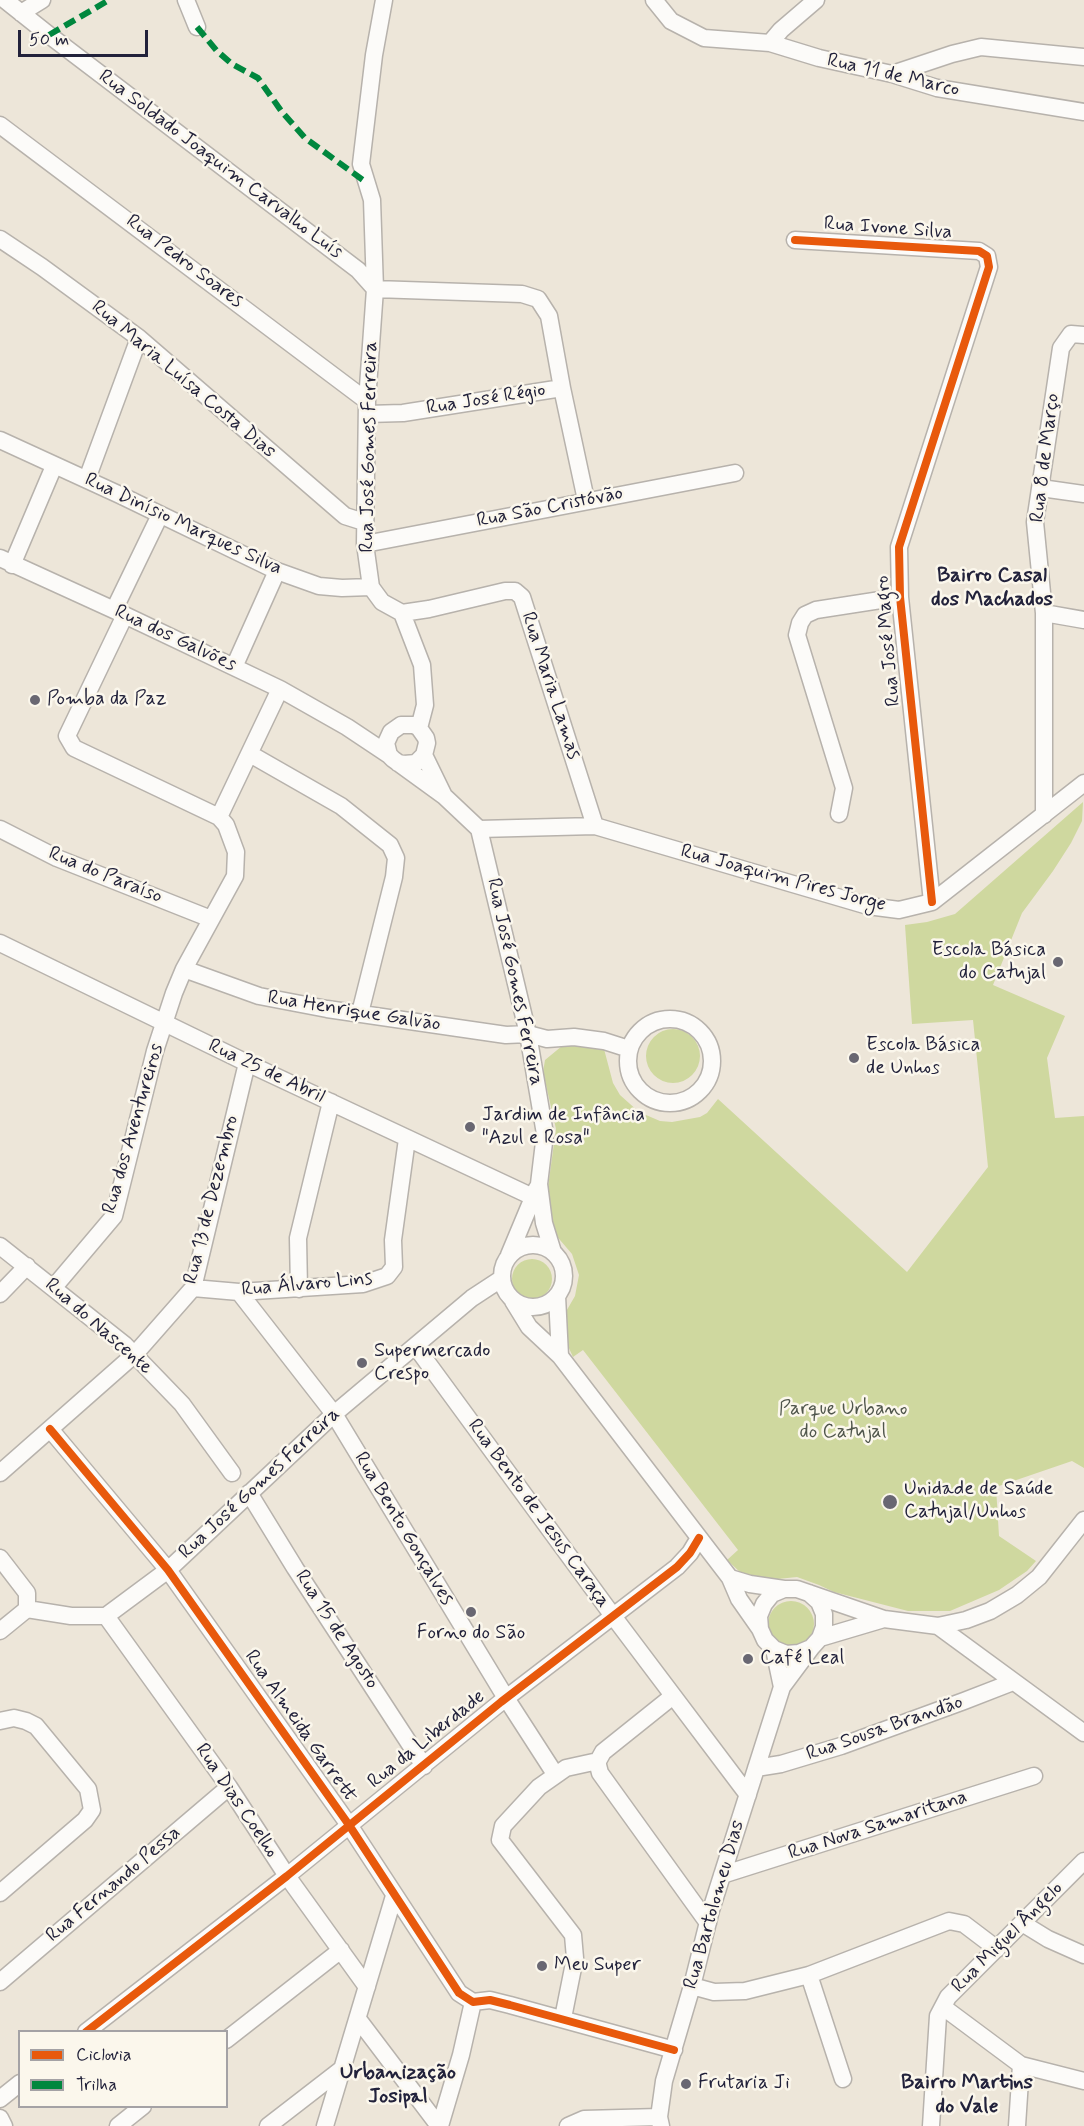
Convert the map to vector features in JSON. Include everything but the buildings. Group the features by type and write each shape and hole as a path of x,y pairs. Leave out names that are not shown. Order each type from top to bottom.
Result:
{"street":[{"name":"Rua Soldado Joaquim Carvalho Luís","path":"5,0 358,270 375,289"},
{"path":"21,13 42,0"},
{"path":"186,0 197,27"},
{"name":"Rua José Gomes Ferreira","path":"371,587 364,522 367,407 375,289 372,200 361,164 384,0"},
{"name":"Rua 11 de Marco","path":"654,0 671,21 704,38 770,43 819,58 892,74 937,88 1084,111"},
{"path":"770,43 781,30 816,0"},
{"path":"892,74 952,54 981,48 1084,57"},
{"name":"Rua Pedro Soares","path":"0,125 367,407"},
{"name":"Rua Maria Luísa Costa Dias","path":"0,239 140,338 345,516 364,522"},
{"name":"Rua Ivone Silva","path":"795,240 979,251"},
{"name":"Rua José Magro","path":"932,902 900,597 899,547 989,267 987,256 979,251"},
{"path":"375,289 522,294 538,299 549,316 562,388"},
{"name":"Rua 8 de Março","path":"1044,815 1044,613 1035,522 1061,348 1071,334 1084,335"},
{"path":"87,479 140,338"},
{"name":"Rua José Régio","path":"367,407 403,413 562,388 586,500"},
{"name":"Rua Dinísio Marques Silva","path":"0,440 87,479 277,572 319,586 371,587"},
{"path":"6,562 54,466"},
{"name":"Rua São Cristóvão","path":"365,544 735,473"},
{"path":"1041,488 1084,494"},
{"path":"160,514 67,736 74,748 219,817 280,689"},
{"name":"Rua dos Galvões","path":"6,562 280,689 347,728 394,759"},
{"path":"234,667 277,572"},
{"path":"371,587 382,602 402,613 423,665 425,705 419,729"},
{"name":"Rua Maria Lamas","path":"402,613 505,591 515,591 522,597 595,826"},
{"path":"839,814 844,788 797,635 800,623 805,615 816,610 900,597"},
{"path":"1044,613 1084,620"},
{"path":"394,759 404,765 416,763 424,754 426,738 419,729 407,724 391,732 386,743 394,759 444,796 479,829"},
{"name":"Rua dos Galvões","path":"347,728 391,732"},
{"path":"250,754 341,806 390,845 396,858 394,877 360,1013"},
{"path":"424,754 444,796"},
{"name":"Rua Joaquim Pires Jorge","path":"479,829 595,826 868,906 899,910 932,902 1084,783"},
{"name":"Rua dos Aventureiros","path":"54,1287 114,1216 155,1051 174,993 184,969 235,876 236,852 226,825 219,817"},
{"name":"Rua do Paraíso","path":"0,829 57,858 211,919"},
{"name":"Rua José Gomes Ferreira","path":"479,829 528,1034 545,1134 536,1191 508,1256"},
{"name":"Rua 25 de Abril","path":"0,943 407,1139 536,1191"},
{"name":"Rua Henrique Galvão","path":"184,969 259,996 506,1035 528,1034 547,1040 573,1037 604,1041 629,1049"},
{"path":"672,1019 686,1022 706,1040 711,1053 711,1067 707,1080 699,1091 687,1099 674,1103 660,1102 642,1092 630,1076 629,1049 636,1036 646,1027 658,1021 672,1019"},
{"name":"Rua 13 de Dezembro","path":"0,1473 135,1354 193,1288 247,1063"},
{"path":"299,1289 298,1238 331,1102"},
{"name":"Rua Álvaro Lins","path":"193,1288 239,1292 299,1289 363,1284 387,1276 394,1267 393,1240 407,1139"},
{"name":"Rua José Gomes Ferreira","path":"536,1191 553,1252"},
{"path":"513,1300 521,1306 531,1308 550,1303 557,1296 564,1278 560,1259 553,1252 535,1245 516,1250 508,1256 502,1271 503,1287 529,1327 560,1356 730,1578 739,1599 765,1640 774,1649 786,1654 799,1653 815,1643 884,1619"},
{"name":"Rua do Nascente","path":"0,1246 135,1354 182,1404 232,1473"},
{"path":"0,1294 27,1266"},
{"name":"Rua José Gomes Ferreira","path":"106,1616 168,1570 334,1414 472,1298 501,1279"},
{"name":"Rua Bento Gonçalves","path":"239,1292 334,1414 506,1698 555,1774"},
{"path":"557,1296 560,1356"},
{"name":"Rua Bento de Jesus Caraça","path":"416,1347 613,1616 748,1795"},
{"name":"Rua Almeida Garrett","path":"50,1429 168,1570 349,1825 459,1993 473,2002"},
{"name":"Rua 15 de Agosto","path":"249,1493 424,1766"},
{"path":"730,1578 750,1584 797,1589 884,1619 938,1626 966,1620 990,1611 1017,1595 1039,1577 1084,1520"},
{"name":"Rua da Liberdade","path":"88,2030 287,1876 506,1698 677,1567 690,1553 699,1538"},
{"path":"0,1558 27,1593 27,1609"},
{"path":"759,1629 759,1616 764,1604 772,1594 784,1589"},
{"path":"809,1593 819,1602 824,1614 824,1627 815,1643"},
{"path":"0,1631 27,1609 71,1616 106,1616"},
{"name":"Rua Dias Coelho","path":"106,1616 229,1787 287,1876 368,1987"},
{"path":"938,1626 1084,1733"},
{"name":"Rua Bartolomeu Dias","path":"660,2122 664,2081 708,1923 782,1687 815,1643"},
{"name":"Rua Bartolomeu Dias","path":"774,1649 782,1687"},
{"name":"Rua Sousa Brandão","path":"756,1768 781,1764 841,1746 1012,1682"},
{"path":"673,1696 603,1752 598,1761 600,1773 708,1923"},
{"path":"0,1721 14,1718 36,1726 88,1789 92,1810 85,1820 0,1893"},
{"path":"563,2018 575,1958 573,1935 500,1840 503,1826 519,1807 555,1774 566,1768 598,1761"},
{"name":"Rua Nova Samaritana","path":"722,1875 1034,1776"},
{"name":"Rua Fernando Pessa","path":"0,1982 229,1787"},
{"name":"Rua Miguel Ângelo","path":"931,2126 938,2016 948,1997 1084,1862"},
{"path":"325,2126 394,1896"},
{"path":"692,1986 714,1992 744,1991 809,1976 949,1921 964,1924 997,1948"},
{"path":"1022,1923 1048,1939 1084,1955"},
{"path":"228,2038 341,1950"},
{"path":"809,1976 843,2079"},
{"path":"440,2126 461,2055 473,2002 490,2000 674,2050"},
{"path":"943,2007 1022,2065 1084,2081"},
{"path":"358,2019 440,2126"},
{"path":"1017,2126 1022,2065"},
{"path":"268,2126 343,2067"},
{"path":"0,2098 18,2085"},
{"path":"118,2126 140,2108"},
{"path":"0,2118 4,2126"},
{"path":"568,2126 584,2119 660,2122"}],"green space":[{"name":"Parque Urbano do Catujal","path":"1083,802 1082,821 1053,871 1022,913 993,985 1065,1016 1047,1058 1055,1118 1084,1116 1084,1468 1072,1461 996,1487 999,1536 1036,1561 1027,1571 999,1590 950,1611 908,1611 834,1592 797,1577 753,1579 740,1572 727,1560 738,1550 583,1350 573,1357 563,1335 564,1315 575,1296 579,1275 572,1254 554,1233 546,1201 556,1129 543,1072 545,1060 562,1046 604,1049 613,1083 620,1095 639,1112 660,1121 672,1122 700,1117 707,1113 718,1099 907,1272 988,1167 973,1020 912,1024 905,925 955,914"},
{"path":"673,1029 683,1031 692,1037 698,1046 700,1056 698,1066 692,1075 683,1081 673,1083 663,1081 654,1075 648,1066 646,1056 648,1046 654,1037 663,1031"},
{"path":"532,1259 546,1265 552,1279 546,1293 532,1299 518,1293 512,1279 518,1265"},
{"path":"791,1601 807,1608 814,1624 807,1640 791,1647 775,1640 768,1624 775,1608"}],"marked path":[{"path":"49,35 109,0"},
{"path":"197,27 217,51 232,64 258,78 282,112 305,138 367,183"}],"cycle path":[{"path":"795,240 979,251 987,256 989,267 899,547 900,597 932,902"},
{"path":"50,1429 168,1570 349,1825 459,1993 473,2002 490,2000 674,2050"},
{"path":"89,2030 287,1876 501,1702 677,1567 690,1553 699,1538"}],"place":[{"name":"Pomba da Paz","path":"35,700"},
{"name":"Escola Básica do Catujal","path":"1058,962"},
{"name":"Escola Básica de Unhos","path":"854,1058"},
{"name":"Jardim de Infância \"Azul e Rosa\"","path":"470,1127"},
{"name":"Supermercado Crespo","path":"362,1363"},
{"name":"Unidade de Saúde Catujal/Unhos","path":"890,1502"},
{"name":"Forno do São","path":"471,1612"},
{"name":"Café Leal","path":"748,1659"},
{"name":"Meu Super","path":"542,1966"},
{"name":"Frutaria Ji","path":"686,2084"}],"district":[{"name":"Bairro Casal dos Machados","path":"992,589"},
{"name":"Urbanização Josipal","path":"398,2086"},
{"name":"Bairro Martins do Vale","path":"967,2096"}]}
